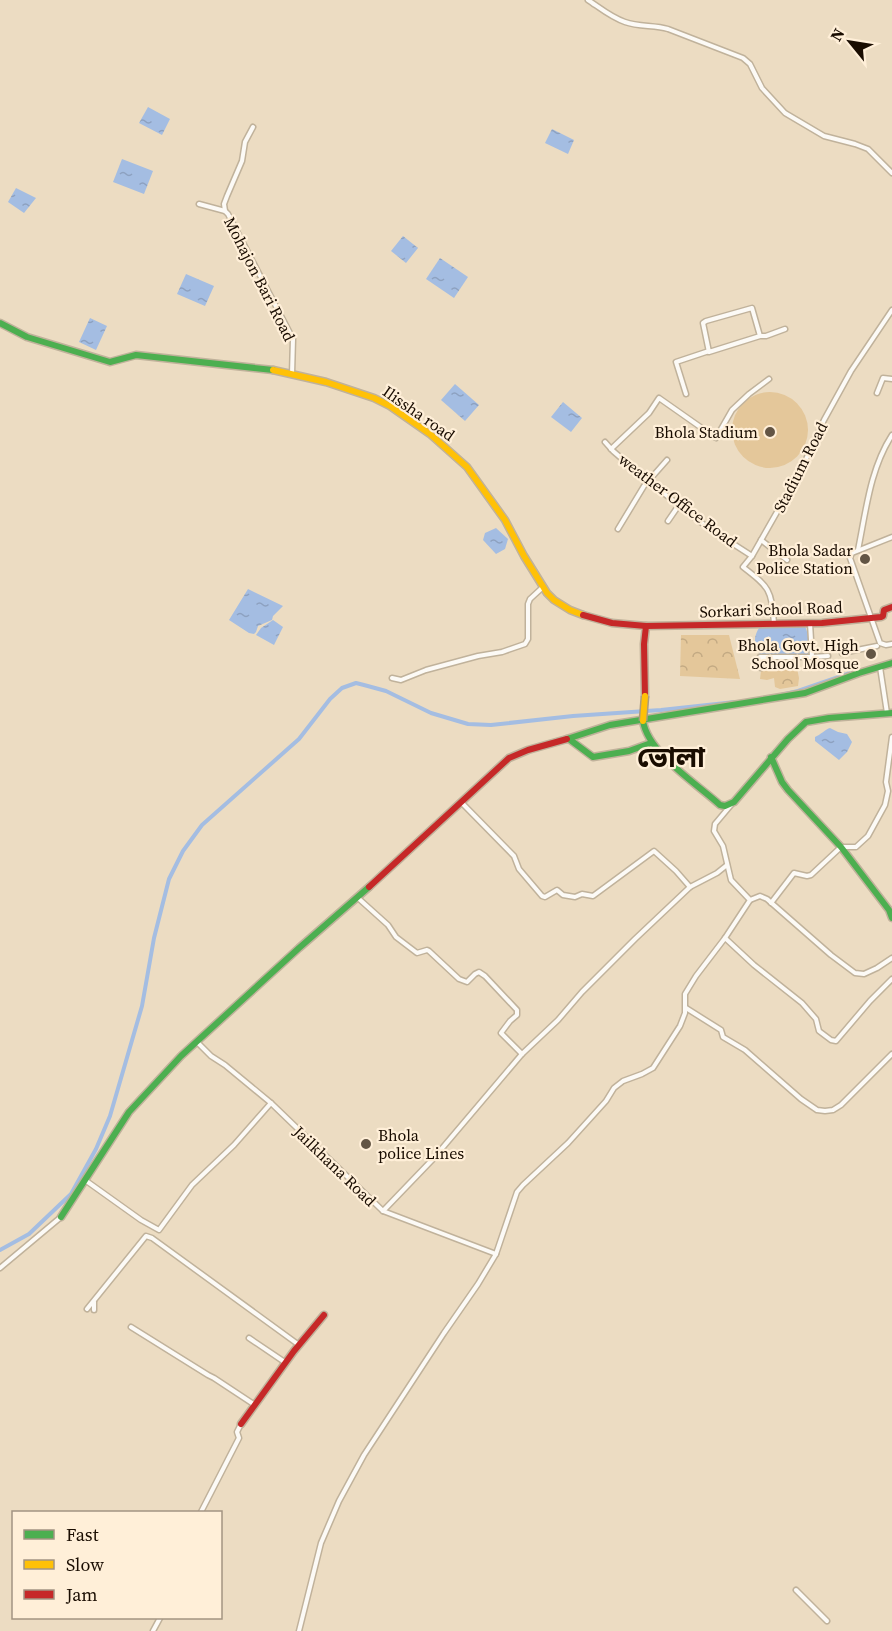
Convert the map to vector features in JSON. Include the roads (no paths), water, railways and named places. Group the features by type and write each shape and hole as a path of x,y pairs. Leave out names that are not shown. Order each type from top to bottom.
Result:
{"street":[{"path":"588,0 626,23 668,29 743,58 750,64 762,88 785,113 824,136 868,149 892,173"},
{"path":"225,211 227,196 242,161 245,142 253,127"},
{"name":"Mohajon Bari Road","path":"199,204 225,211 293,339 292,374"},
{"path":"709,351 703,323 743,310 752,308 760,336"},
{"name":"Stadium Road","path":"752,556 802,468 824,420 851,371 892,310"},
{"name":"Ilissha road","path":"0,322 27,337 110,362 136,355 269,369 326,382 374,398 390,406 447,448 467,466 505,520 524,556 547,593 554,600 582,615 612,623 646,626"},
{"path":"686,394 676,362 785,329"},
{"path":"877,393 883,378 892,379"},
{"path":"611,449 649,413 659,398 716,438 732,410 748,394 769,379"},
{"path":"857,551 874,474 884,448 892,435"},
{"name":"weather Office Road","path":"605,442 648,481 707,527 752,556"},
{"path":"618,529 648,481 667,460"},
{"path":"668,521 679,505"},
{"path":"892,537 852,553 850,558 880,643 892,644"},
{"path":"761,540 787,560"},
{"path":"752,556 743,567 768,588 772,599 774,623"},
{"path":"392,678 401,680 426,670 502,652 525,644 528,639 528,604 530,599 543,587"},
{"name":"Sorkari School Road","path":"646,626 822,623 883,616 884,610 892,608"},
{"path":"810,623 812,657"},
{"path":"646,626 644,728 651,743 660,754 720,805 727,806 734,802"},
{"path":"842,653 877,646"},
{"path":"761,668 760,657 828,656"},
{"path":"0,1268 61,1217 129,1112 181,1056 299,948 358,898 509,758 610,725 806,693 892,663"},
{"path":"750,900 732,880 723,846 714,827 718,819 771,757 806,722 889,713 880,667"},
{"path":"771,903 794,873 811,875 841,847 856,847 868,836 885,805 892,737"},
{"path":"569,740 593,756 629,751 651,743"},
{"path":"771,757 788,790 841,847 890,909 892,918"},
{"path":"460,802 514,856 519,869 542,896 545,897 557,890 563,895 593,896 654,851 690,887"},
{"path":"383,1211 428,1166 522,1054 558,1020 582,992 690,887 727,865"},
{"path":"299,1631 321,1543 339,1501 364,1455 496,1254 514,1200 523,1185 568,1143 606,1101 614,1088 623,1081 653,1068 680,1026 685,1013 685,994 750,900 760,896 771,903 855,973 864,974 892,958"},
{"path":"358,898 388,925 396,937 417,953 429,951 459,979 467,982 479,972 485,976 518,1010 517,1015 501,1033 522,1054"},
{"path":"725,938 754,965 802,1003 816,1019 819,1031 831,1040 836,1041 892,979"},
{"path":"685,1008 721,1030 723,1037 745,1050 801,1100 817,1110 833,1110 841,1105 892,1054"},
{"name":"Jailkhana Road","path":"197,1042 211,1056 271,1103 383,1211 496,1254"},
{"path":"85,1180 159,1230 192,1185 234,1145 271,1103"},
{"path":"87,1309 146,1236 299,1345"},
{"path":"93,1301 94,1310"},
{"path":"202,1511 239,1438 237,1432 241,1424 324,1315"},
{"path":"131,1327 255,1405"},
{"path":"249,1338 286,1363"},
{"path":"796,1590 828,1621"}],"water":[{"path":"148,107 170,119 162,135 139,123"},
{"path":"552,129 574,140 568,154 545,143"},
{"path":"122,159 153,171 144,194 113,182"},
{"path":"16,188 36,198 24,213 8,202"},
{"path":"403,236 418,248 406,263 391,251"},
{"path":"440,258 468,277 454,298 426,279"},
{"path":"186,274 214,286 205,306 177,294"},
{"path":"90,318 107,326 96,350 79,342"},
{"path":"455,384 479,405 465,421 441,400"},
{"path":"563,402 582,418 571,432 551,417"},
{"path":"496,528 508,539 505,549 496,554 483,540 485,533"},
{"path":"248,589 283,606 272,620 258,626 254,634 229,620"},
{"path":"273,620 283,627 274,645 256,635 261,628"},
{"path":"763,624 798,626 804,624 807,631 808,655 760,654 755,638"},
{"path":"830,728 847,734 852,742 847,752 839,760 815,741 815,737"}],"waterway":[{"path":"781,695 856,671"},
{"path":"0,1250 29,1234 71,1194 96,1149 110,1116 142,1006 154,938 169,879 183,851 202,825 299,739 330,699 342,688 356,683 386,691 431,713 468,724 491,725 735,702"}],"place":[{"name":"Bhola Stadium","path":"770,432"},
{"name":"Bhola Sadar Police Station","path":"865,559"},
{"name":"Bhola Govt. High School Mosque","path":"871,654"},
{"name":"Bhola police Lines","path":"366,1144"}],"district":[{"name":"ভোলা","path":"671,757"}]}
